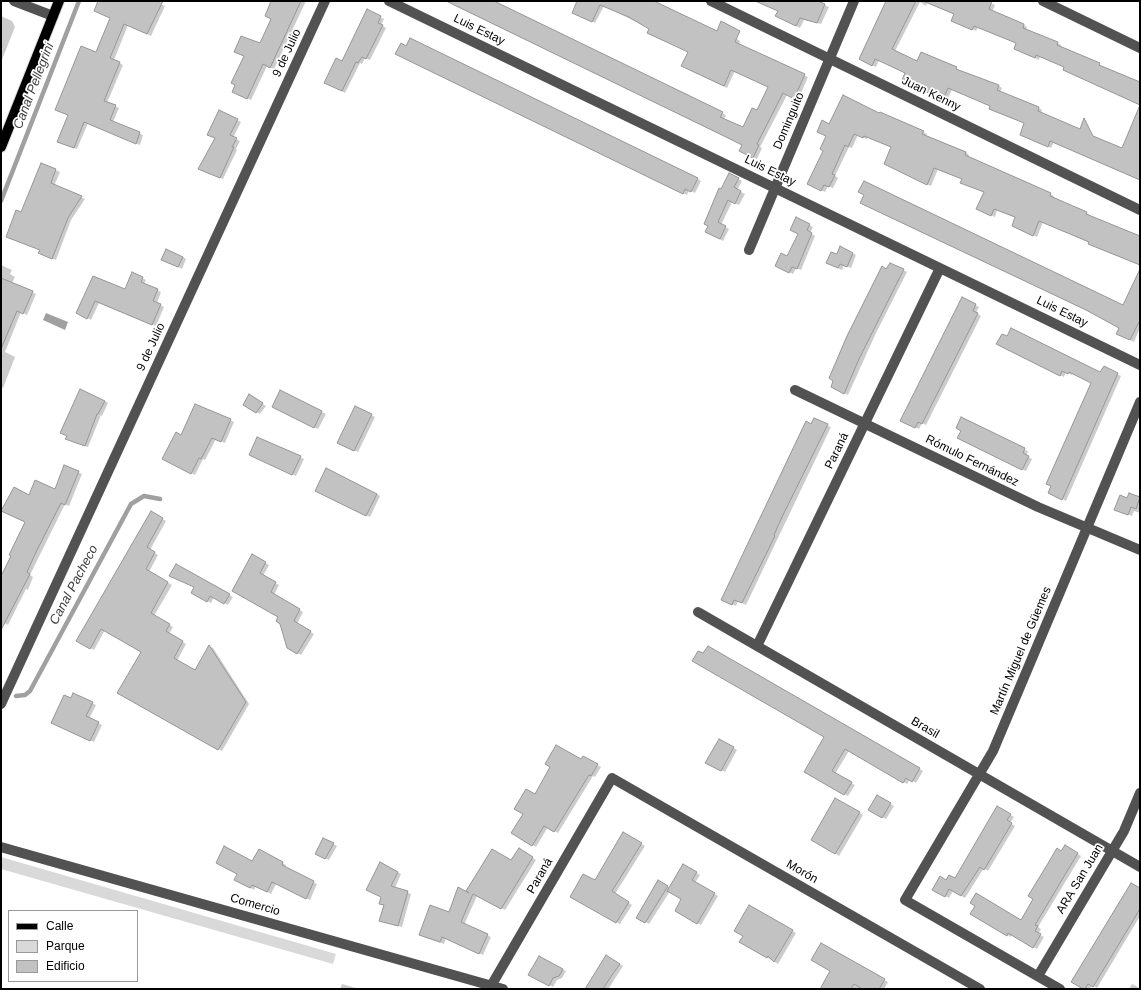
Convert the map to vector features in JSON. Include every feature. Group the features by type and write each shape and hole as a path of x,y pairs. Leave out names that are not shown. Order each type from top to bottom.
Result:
{"main road":[{"path":"1,147 59,1"}],"street":[{"path":"14,1 53,16"},
{"name":"9 de Julio","path":"1,704 325,1"},
{"name":"Luis Estay","path":"389,1 1140,365"},
{"name":"Juan Kenny","path":"711,1 1140,210"},
{"name":"Dominguito","path":"749,250 854,1"},
{"path":"1043,1 1140,48"},
{"name":"Paraná","path":"757,646 940,268"},
{"name":"Rómulo Fernández","path":"795,390 1038,507 1140,550"},
{"name":"Martín Miguel de Güemes","path":"1038,976 905,900 993,751 1140,402"},
{"name":"Brasil","path":"698,612 1140,867"},
{"name":"Paraná","path":"491,986 612,778"},
{"name":"Morón","path":"612,778 980,989"},
{"name":"ARA San Juan","path":"1038,976 1124,831 1140,793"},
{"name":"Comercio","path":"1,847 503,989"},
{"path":"1038,976 1060,989"}],"green space":[{"path":"1,857 336,954 333,964 1,869"}],"shaded area":[{"path":"46,313 68,322 65,330 43,320"}],"building":[{"path":"98,1 163,1 147,34 124,24 110,58 120,62 104,101 116,105 110,120 140,132 136,144 84,122 74,148 57,142 68,115 55,110 81,46 96,52 110,18 94,11"},
{"path":"271,1 301,1 270,68 263,64 247,99 232,92 235,85 231,83 244,56 234,52 241,36 260,43 271,19 265,16"},
{"path":"446,1 494,1 723,112 720,117 743,127 752,108 757,110 768,87 731,70 724,86 681,66 688,52 647,33 649,29 629,17 600,5 592,22 572,13 577,1 654,1 717,31 721,21 740,31 735,42 805,74 794,99 783,93 757,144 759,145 753,158 739,151 742,145"},
{"path":"755,1 818,1 825,4 817,23 800,18 796,26 775,16 778,11"},
{"path":"886,1 916,1 892,49 917,61 921,52 957,67 956,69 999,85 997,90 1039,107 1038,111 1080,129 1084,118 1093,136 1122,148 1140,105 1140,180 1050,141 1048,147 1020,135 1024,123 989,109 990,106 948,88 943,100 902,80 905,73 875,59 872,66 859,59"},
{"path":"923,1 992,1 989,9 1024,24 1023,28 1058,42 1057,45 1140,82 1140,105 1063,70 1064,67 1036,55 1035,58 1014,49 1016,43 974,26 972,30 951,21 954,14"},
{"path":"367,9 381,16 378,23 383,25 366,59 362,57 358,63 356,62 342,91 324,83 336,58 342,61"},
{"path":"410,38 698,178 691,192 685,189 683,194 395,54 401,43 406,46"},
{"path":"843,95 879,113 880,112 924,131 922,134 966,152 965,155 1051,193 1050,196 1087,212 1086,214 1140,236 1140,265 1088,244 1089,242 1039,221 1033,236 1012,226 1015,217 994,209 991,216 976,209 984,192 960,183 962,179 934,168 927,185 884,164 891,147 864,136 863,138 854,134 848,147 845,145 832,174 835,175 829,187 824,185 821,191 807,184 823,151 820,149 826,136 817,132 822,120 829,124"},
{"path":"219,110 238,119 230,135 237,138 220,178 198,169 215,138 207,135"},
{"path":"41,163 56,169 51,183 82,196 68,218 52,259 38,253 40,250 6,237 16,210 21,212"},
{"path":"729,173 739,178 734,187 741,191 735,204 728,200 718,222 726,226 720,239 705,232 708,226 704,224 719,188 721,189"},
{"path":"864,181 1123,305 1140,269 1140,320 1130,340 1116,334 1119,328 1086,310 860,203 864,195 858,192"},
{"path":"796,217 810,224 807,230 812,233 797,269 792,267 789,273 775,266 781,253 787,256 798,234 790,230"},
{"path":"840,246 853,253 847,267 840,264 838,268 826,263 831,252 837,254"},
{"path":"166,249 183,257 178,267 161,260"},
{"path":"890,263 904,269 859,359 844,394 831,387 833,381 829,378 847,336 882,266 886,269"},
{"path":"132,272 143,277 141,282 158,289 153,301 161,304 152,325 95,301 87,319 76,313 93,276 125,289"},
{"path":"1,278 33,291 23,314 17,311 1,349"},
{"path":"962,297 976,304 973,311 978,313 922,424 918,422 915,428 900,421"},
{"path":"1011,328 1100,372 1104,366 1118,373 1062,500 1048,493 1051,486 1046,484 1091,383 1069,372 1068,374 1062,371 1060,376 996,344 1002,334 1007,336"},
{"path":"80,389 105,401 97,414 85,446 65,439 67,436 60,433"},
{"path":"280,390 322,411 314,428 272,407"},
{"path":"249,394 263,403 256,413 243,405"},
{"path":"195,404 231,419 221,442 212,438 191,474 162,459 176,432 181,435"},
{"path":"355,406 372,414 354,451 337,443"},
{"path":"961,417 1025,448 1023,453 1029,456 1022,470 957,438 961,431 956,428"},
{"path":"814,418 828,424 742,603 734,600 732,605 721,600 806,421 811,424"},
{"path":"257,437 301,456 292,475 249,455"},
{"path":"64,465 79,471 65,505 61,503 37,550 27,572 30,574 1,630 1,576 11,556 9,555 25,522 1,511 14,487 29,495 35,480 55,489"},
{"path":"326,468 377,494 366,516 315,491"},
{"path":"1129,493 1140,497 1136,509 1131,507 1128,515 1114,510 1120,495 1127,498"},
{"path":"151,511 163,518 147,547 155,552 146,569 168,582 151,613 170,624 166,631 183,641 174,658 195,670 209,645 246,702 218,750 117,693 141,652 101,629 90,649 76,641"},
{"path":"252,554 266,562 260,573 276,582 271,592 300,609 294,621 311,631 297,654 287,648 280,624 276,621 278,617 232,591"},
{"path":"176,564 230,594 224,604 210,596 207,602 191,593 194,587 169,576"},
{"path":"708,646 920,768 912,782 906,778 903,783 845,749 832,771 852,782 844,795 804,772 824,737 692,661 698,651 703,653"},
{"path":"73,693 93,702 86,716 99,722 90,741 51,723 64,695 71,698"},
{"path":"719,739 734,747 721,771 705,763"},
{"path":"556,745 581,759 583,756 598,764 591,776 589,775 554,832 544,826 532,846 511,833 523,814 514,809 526,789 535,794 550,767 545,764"},
{"path":"877,795 891,803 882,818 868,810"},
{"path":"835,798 860,812 835,854 811,840"},
{"path":"997,806 1011,814 1007,820 1012,823 984,870 980,867 961,896 949,889 945,897 932,890 940,876 946,880 949,875 955,878"},
{"path":"623,832 642,843 612,891 629,902 616,923 570,897 583,874 595,880"},
{"path":"323,838 334,843 325,859 315,854"},
{"path":"1065,845 1078,853 1035,925 1038,926 1035,931 1041,934 1033,948 1008,933 1007,936 970,914 975,906 970,903 976,893 1021,920 1033,899 1028,896 1057,848 1061,851"},
{"path":"224,846 252,861 259,849 283,862 282,865 314,881 306,899 272,882 267,892 252,885 250,888 234,880 237,874 216,863"},
{"path":"519,848 533,857 501,909 473,894 461,922 488,934 479,954 442,937 440,942 419,935 430,905 449,912 458,887 469,893 466,891 492,849 511,860"},
{"path":"380,862 398,872 391,886 408,891 398,926 379,921 384,905 379,904 381,897 366,890"},
{"path":"683,864 697,872 692,880 715,893 697,924 675,911 681,899 667,891"},
{"path":"658,880 668,886 645,923 636,918"},
{"path":"1131,883 1140,888 1140,909 1093,987 1088,984 1085,989 1083,989 1071,982"},
{"path":"749,905 793,930 774,962 768,956 767,958 739,942 743,936 734,931"},
{"path":"821,943 885,979 879,989 862,989 854,984 851,989 820,989 830,971 811,960"},
{"path":"606,955 620,964 603,989 585,989"},
{"path":"539,956 563,969 559,976 553,978 549,986 528,975"}],"waterway":[{"name":"Canal Pellegrini","path":"1,201 79,1"},
{"name":"Canal Pacheco","path":"16,696 25,695 30,691 131,504 144,496 160,499"}]}
